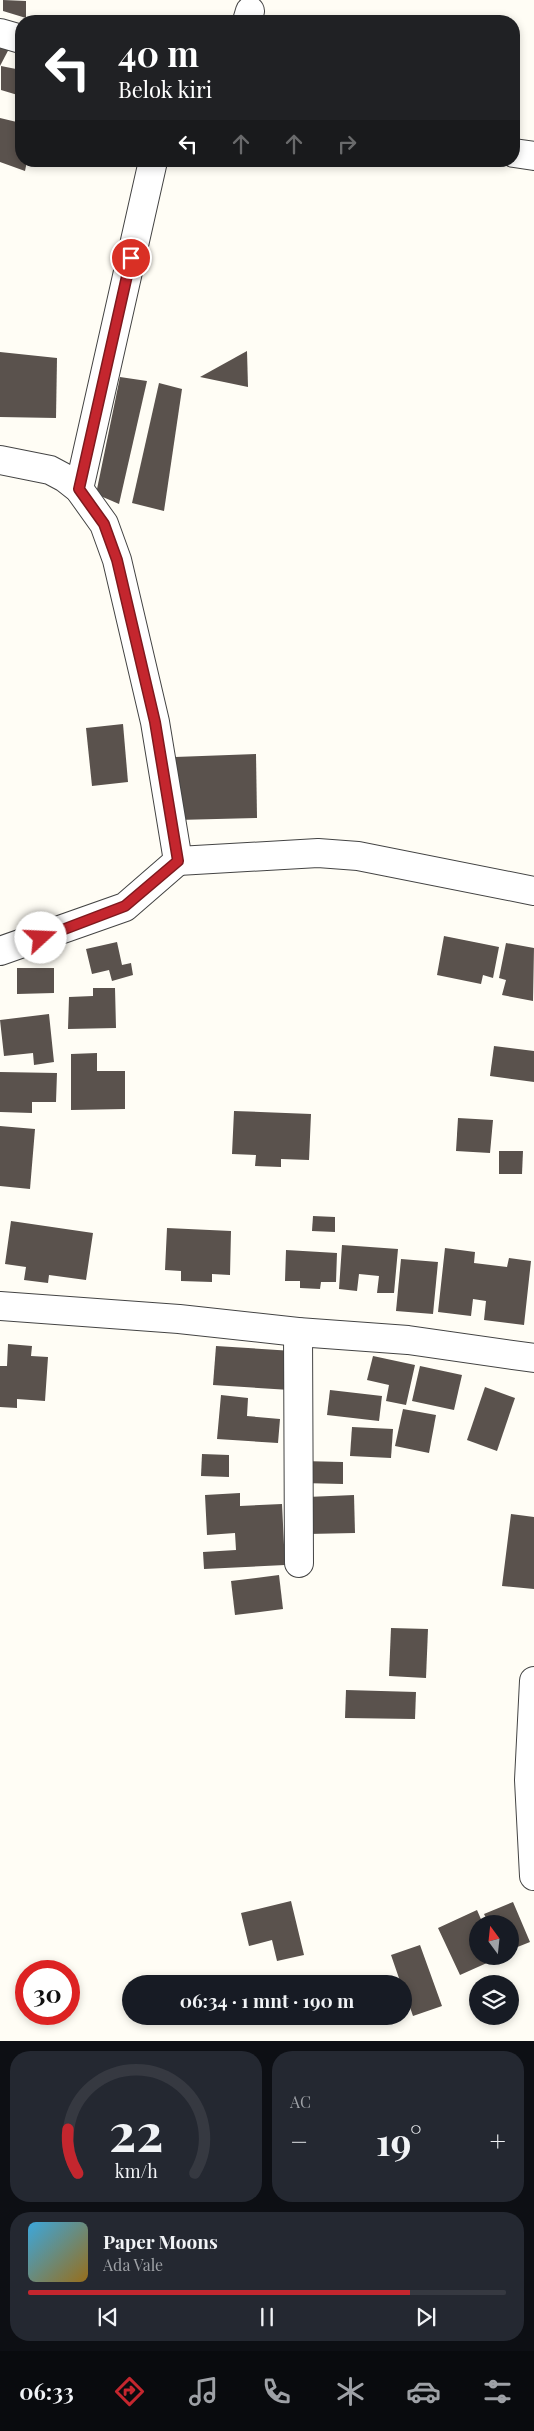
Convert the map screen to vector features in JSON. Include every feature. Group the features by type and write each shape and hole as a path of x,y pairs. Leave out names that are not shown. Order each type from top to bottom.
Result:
{"street":[{"path":"0,33 15,37"},
{"path":"520,153 534,156"},
{"path":"79,489 151,167"},
{"path":"0,460 50,470 79,489 104,524 117,560 155,722 178,861"},
{"path":"0,951 125,906 178,861 318,852 358,856 534,891"},
{"path":"0,1306 179,1318 298,1332 408,1340 534,1358"},
{"path":"298,1332 299,1563"},
{"path":"534,1681 529,1780 534,1876"}],"building":[{"path":"3,0 26,1 26,15 16,15 3,11"},
{"path":"0,42 11,45 0,66"},
{"path":"1,66 15,69 15,94 1,90"},
{"path":"0,118 15,122 15,167 26,167 25,171 0,162"},
{"path":"247,351 248,387 200,377"},
{"path":"0,352 57,358 56,418 0,417"},
{"path":"120,377 147,381 119,504 96,494"},
{"path":"159,383 182,389 164,511 132,503"},
{"path":"123,724 128,782 92,786 86,728"},
{"path":"256,754 257,818 177,820 175,757"},
{"path":"444,936 499,947 493,978 483,975 481,984 437,975"},
{"path":"117,942 122,965 131,963 133,975 112,981 109,970 92,974 86,949"},
{"path":"506,943 534,948 533,1001 502,995 506,980 499,978"},
{"path":"17,968 54,968 54,993 17,994"},
{"path":"93,988 115,988 116,1028 68,1029 69,997 93,996"},
{"path":"49,1014 54,1062 34,1065 33,1053 4,1056 0,1020"},
{"path":"494,1046 534,1051 534,1082 490,1076"},
{"path":"97,1053 97,1071 125,1071 125,1109 71,1110 71,1054"},
{"path":"0,1072 57,1073 56,1102 32,1102 32,1113 0,1112"},
{"path":"234,1111 311,1114 309,1160 281,1159 281,1167 255,1166 256,1155 232,1154"},
{"path":"458,1118 493,1120 490,1153 456,1151"},
{"path":"0,1126 35,1129 30,1189 0,1186"},
{"path":"499,1151 523,1151 522,1174 499,1174"},
{"path":"313,1216 335,1217 335,1232 312,1231"},
{"path":"11,1221 93,1233 86,1280 49,1275 48,1283 24,1280 26,1267 5,1264"},
{"path":"167,1228 231,1231 230,1275 212,1274 212,1282 181,1281 181,1271 165,1270"},
{"path":"342,1245 398,1249 394,1293 377,1293 379,1276 359,1274 357,1291 339,1289"},
{"path":"445,1248 475,1252 474,1263 507,1267 509,1258 531,1261 524,1325 484,1320 486,1301 473,1299 471,1316 438,1312"},
{"path":"286,1250 337,1253 336,1282 321,1282 320,1289 300,1288 300,1281 285,1281"},
{"path":"401,1259 438,1262 433,1314 396,1311"},
{"path":"8,1344 32,1346 31,1356 48,1357 45,1401 17,1399 17,1408 0,1407 0,1366 7,1366"},
{"path":"216,1346 293,1351 290,1390 213,1385"},
{"path":"373,1356 415,1365 406,1405 386,1401 389,1385 367,1380"},
{"path":"420,1366 462,1375 454,1410 412,1401"},
{"path":"485,1387 515,1398 497,1451 467,1440"},
{"path":"330,1390 382,1396 379,1421 327,1415"},
{"path":"221,1395 248,1398 247,1416 280,1419 278,1443 217,1439"},
{"path":"403,1409 436,1415 429,1453 395,1446"},
{"path":"352,1427 393,1429 391,1458 350,1456"},
{"path":"202,1454 229,1455 229,1477 201,1476"},
{"path":"302,1461 343,1462 343,1484 302,1483"},
{"path":"240,1493 240,1506 282,1504 285,1565 204,1569 203,1552 236,1550 235,1533 207,1535 205,1495"},
{"path":"354,1495 355,1533 308,1534 307,1497"},
{"path":"511,1514 534,1517 534,1589 502,1586"},
{"path":"279,1575 283,1609 235,1615 231,1581"},
{"path":"391,1628 428,1629 426,1678 389,1676"},
{"path":"346,1690 416,1692 415,1719 345,1718"},
{"path":"291,1901 304,1955 277,1961 272,1940 249,1946 241,1913"},
{"path":"513,1902 519,1915 484,1915"},
{"path":"477,1910 479,1915 469,1915 469,1965 482,1965 460,1975 438,1928"},
{"path":"519,1916 530,1942 519,1946"},
{"path":"420,1945 442,2006 413,2016 412,1975 398,1975 391,1955"}],"route":[{"path":"41,938 125,906 178,861 155,722 117,560 104,524 79,489 131,258"}]}
